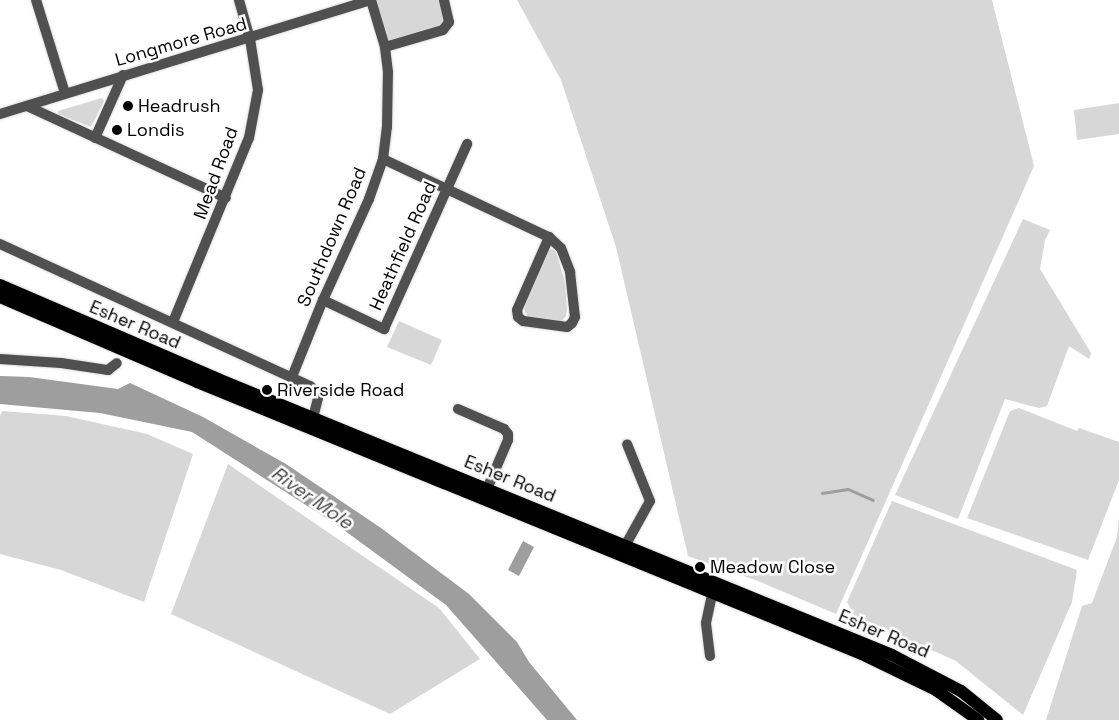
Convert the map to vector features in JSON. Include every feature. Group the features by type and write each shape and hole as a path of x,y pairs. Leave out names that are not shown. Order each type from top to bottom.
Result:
{"main road":[{"name":"Esher Road","path":"0,285 200,372 912,664 961,690 998,720"},
{"name":"Esher Road","path":"0,297 141,359 910,676 949,698 978,720"}],"street":[{"path":"36,0 65,92"},
{"name":"Mead Road","path":"173,322 226,198 249,138 258,90 250,39 239,0"},
{"name":"Longmore Road","path":"0,114 65,92 250,39 371,0"},
{"name":"Southdown Road","path":"292,377 323,300 369,199 383,159 388,101 385,47 371,0"},
{"path":"385,47 443,30 449,22 444,0"},
{"path":"95,138 123,75"},
{"path":"27,106 226,198"},
{"name":"Heathfield Road","path":"323,300 384,328 466,144"},
{"path":"383,159 549,237 561,248 570,272 575,317 567,327 523,321 518,317 517,310 549,237"},
{"path":"0,244 310,386 318,393 318,403 313,418"},
{"path":"0,359 61,363 108,370 117,363"},
{"path":"458,409 504,429 508,434 508,440 487,489"},
{"path":"625,546 650,501 627,444"},
{"path":"710,656 706,623 712,594"}],"shaded area":[{"path":"371,0 444,0 447,26 385,47"},
{"path":"517,0 992,0 1034,166 836,614 758,581 688,556 616,247 561,80"},
{"path":"102,98 104,101 91,127 58,114 58,111"},
{"path":"1119,103 1119,134 1077,140 1074,110"},
{"path":"1023,219 1050,230 1045,240 1040,269 1091,353 1089,359 1069,346 1047,406 1039,408 1005,399 958,519 895,495"},
{"path":"552,249 556,252 565,282 567,310 566,316 561,322 528,317 524,306 548,250"},
{"path":"399,321 442,340 431,365 387,347"},
{"path":"1019,408 1077,431 1079,428 1119,442 1119,480 1088,560 967,518 1010,411"},
{"path":"2,411 66,416 147,434 193,454 144,602 61,570 0,554 0,416"},
{"path":"228,464 439,608 480,659 390,714 171,614"},
{"path":"892,501 1077,570 1072,602 1023,715 956,661 854,615 847,602"},
{"path":"1119,518 1119,720 1046,720 1082,606 1092,603 1117,537"}],"water":[{"name":"River Mole","path":"0,376 29,377 118,389 130,383 203,417 286,464 381,528 469,594 517,642 529,662 577,720 547,720 446,605 337,525 192,432 100,413 0,404"},
{"path":"523,541 534,547 519,576 508,570"}],"waterway":[{"path":"822,493 848,489 873,500"}],"place":[{"name":"Headrush","path":"128,106"},
{"name":"Londis","path":"117,130"},
{"name":"Riverside Road","path":"267,390"},
{"name":"Meadow Close","path":"700,567"}]}
